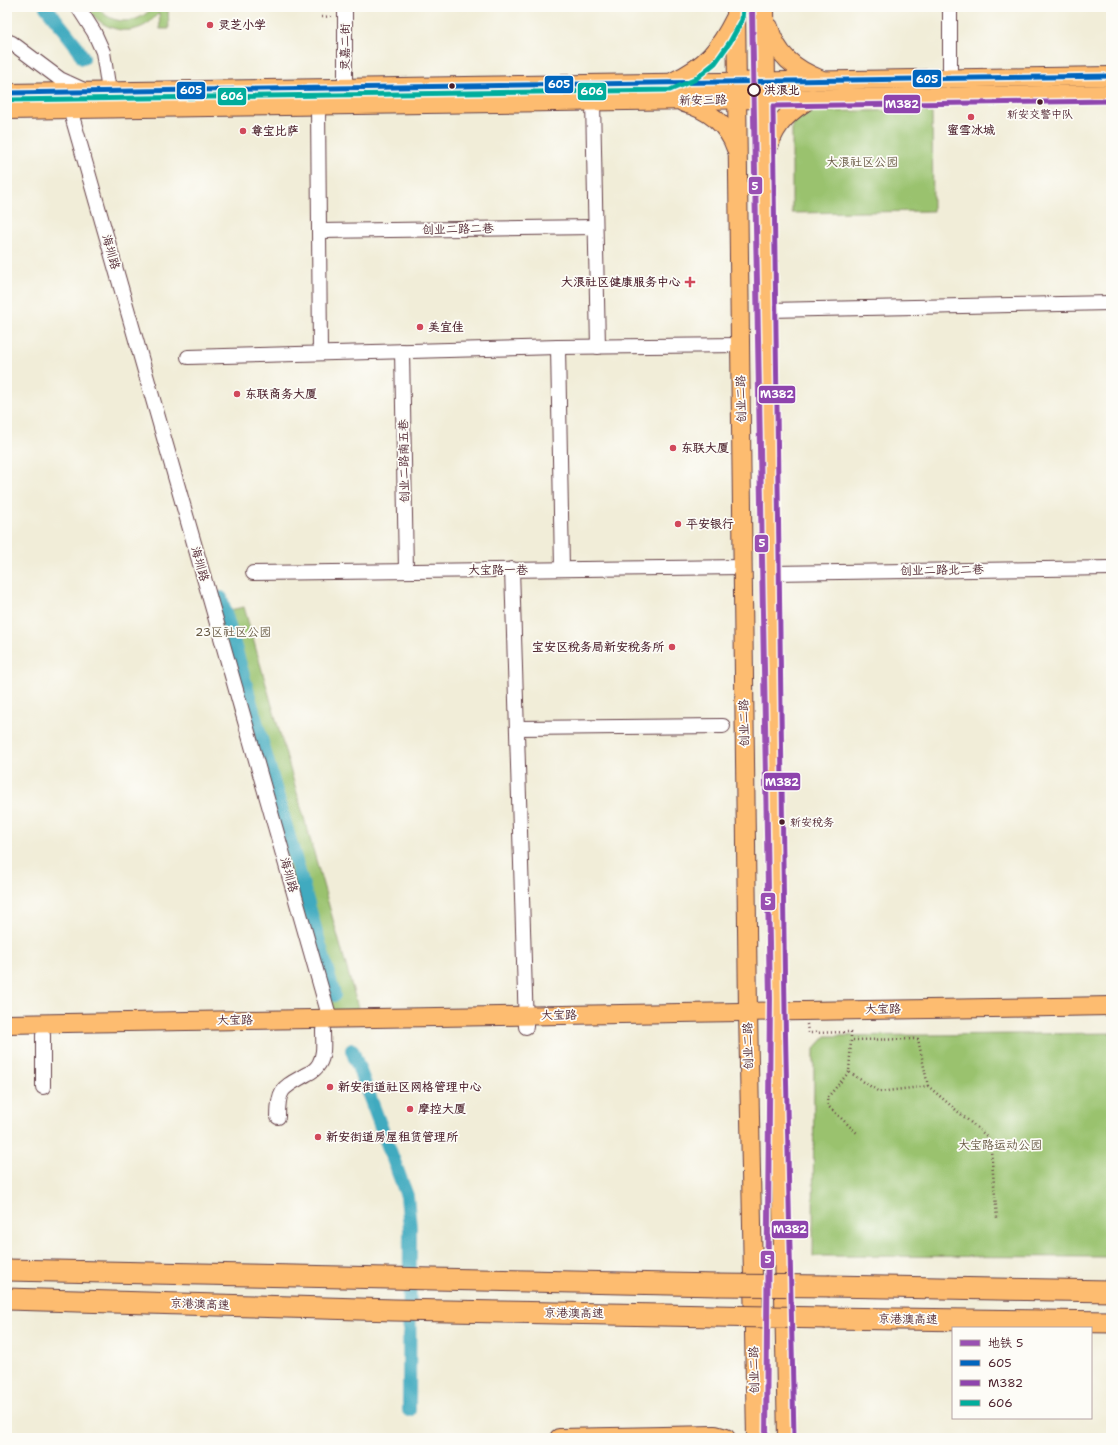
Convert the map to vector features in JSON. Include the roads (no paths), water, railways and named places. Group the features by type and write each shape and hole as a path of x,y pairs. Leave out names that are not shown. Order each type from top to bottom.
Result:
{"highway":[{"path":"7,1270 717,1285 1111,1291"},
{"name":"京港澳高速","path":"7,1299 434,1311 1111,1322"}],"main road":[{"path":"765,11 776,45 785,57 806,73 825,81"},
{"path":"765,11 778,1017 787,1438"},
{"path":"736,12 724,39 710,58 671,92 716,118 726,130 738,155"},
{"name":"创业二路","path":"736,12 748,1017 756,1438"},
{"name":"新安三路","path":"7,93 345,88 671,92 737,91 766,90 825,81 1111,76"},
{"name":"新安三路","path":"766,90 812,98 1111,94"},
{"name":"新安三路","path":"7,110 594,101 671,92"},
{"path":"767,151 772,136 779,124 789,113 812,98"},
{"name":"大宝路","path":"7,1024 326,1024 778,1017 1111,1006"},
{"name":"大宝路","path":"778,1017 807,1022 1111,1018"},
{"name":"大宝路","path":"7,1036 326,1024"},
{"path":"560,1438 715,1435 726,1438"}],"street":[{"path":"78,7 94,32 103,52 109,91"},
{"name":"灵嘉二街","path":"345,7 345,88"},
{"path":"950,7 950,79"},
{"path":"7,41 60,79 87,92"},
{"path":"594,101 598,347"},
{"path":"318,105 320,353"},
{"name":"海圳路","path":"70,109 326,1024 323,1052 319,1064 313,1071 286,1086 281,1092 278,1100 278,1116"},
{"name":"创业二路二巷","path":"320,231 595,227"},
{"path":"769,310 1111,303"},
{"path":"188,356 740,345"},
{"path":"558,348 562,569"},
{"name":"创业二路南五巷","path":"402,352 406,570"},
{"name":"大宝路一巷","path":"253,573 742,567"},
{"name":"创业二路北二巷","path":"772,573 1111,568"},
{"path":"512,569 526,1021"},
{"path":"517,728 723,726"},
{"path":"43,1035 43,1087"}],"waterway":[{"path":"46,7 75,44 83,58"},
{"path":"221,598 334,995"},
{"path":"352,1050 407,1196 410,1228 409,1410"}],"metro line":[{"name":"5","path":"752,7 770,999 766,1438"}],"place":[{"name":"灵芝小学","path":"210,25"},
{"name":"洪浪北","path":"754,90"},
{"name":"新安交警中队","path":"1040,102"},
{"name":"蜜雪冰城","path":"971,117"},
{"name":"尊宝比萨","path":"243,131"},
{"name":"大浪社区健康服务中心","path":"690,282"},
{"name":"美宜佳","path":"420,327"},
{"name":"东联商务大厦","path":"237,394"},
{"name":"东联大厦","path":"673,448"},
{"name":"平安银行","path":"678,524"},
{"name":"宝安区税务局新安税务所","path":"672,647"},
{"name":"新安税务","path":"782,822"},
{"name":"新安街道社区网格管理中心","path":"330,1087"},
{"name":"摩控大厦","path":"410,1109"},
{"name":"新安街道房屋租赁管理所","path":"318,1137"}],"park label":[{"name":"大浪社区公园","path":"862,162"},
{"name":"23区社区公园","path":"233,632"},
{"name":"大宝路运动公园","path":"1000,1145"}]}
